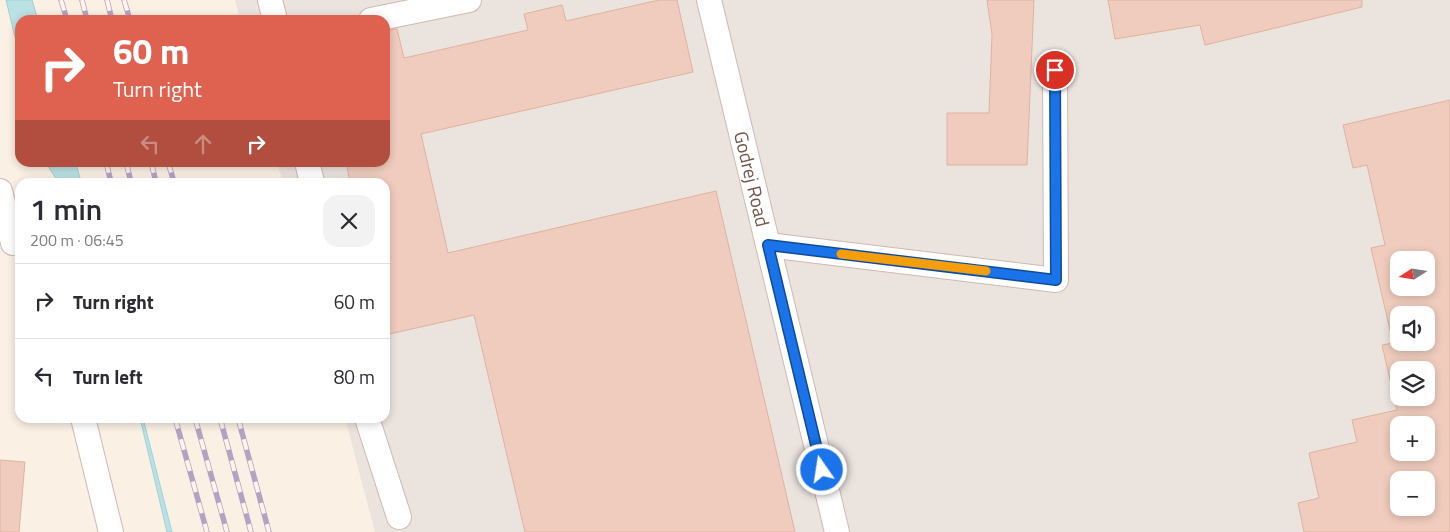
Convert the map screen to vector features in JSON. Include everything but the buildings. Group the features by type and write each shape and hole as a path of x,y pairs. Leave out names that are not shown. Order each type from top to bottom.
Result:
{"street":[{"path":"270,0 274,15"},
{"path":"390,16 470,0"},
{"name":"Godrej Road","path":"709,0 837,532"},
{"path":"768,245 1056,280 1055,70"},
{"path":"0,191 11,245"},
{"path":"84,423 111,532"},
{"path":"370,423 399,517"}],"shaded area":[{"path":"235,0 1450,0 1450,532 375,532 346,423 390,423 390,178 282,178 278,167 390,167 390,15 239,15"}],"water":[{"path":"6,0 32,0 36,15 15,15 15,37"},
{"path":"49,167 77,167 80,178 55,178"},
{"path":"141,423 144,423 172,532 167,532"}],"railway":[{"path":"61,0 66,15"},
{"path":"82,0 86,15"},
{"path":"107,0 111,15"},
{"path":"124,0 128,15"},
{"path":"107,167 110,178"},
{"path":"127,167 130,178"},
{"path":"152,167 155,178"},
{"path":"170,167 173,178"},
{"path":"176,423 207,532"},
{"path":"196,423 227,532"},
{"path":"221,423 251,532"},
{"path":"239,423 269,532"}],"slow traffic":[{"path":"841,254 986,271"}],"route":[{"path":"822,470 768,245 1056,280 1055,70"}]}
